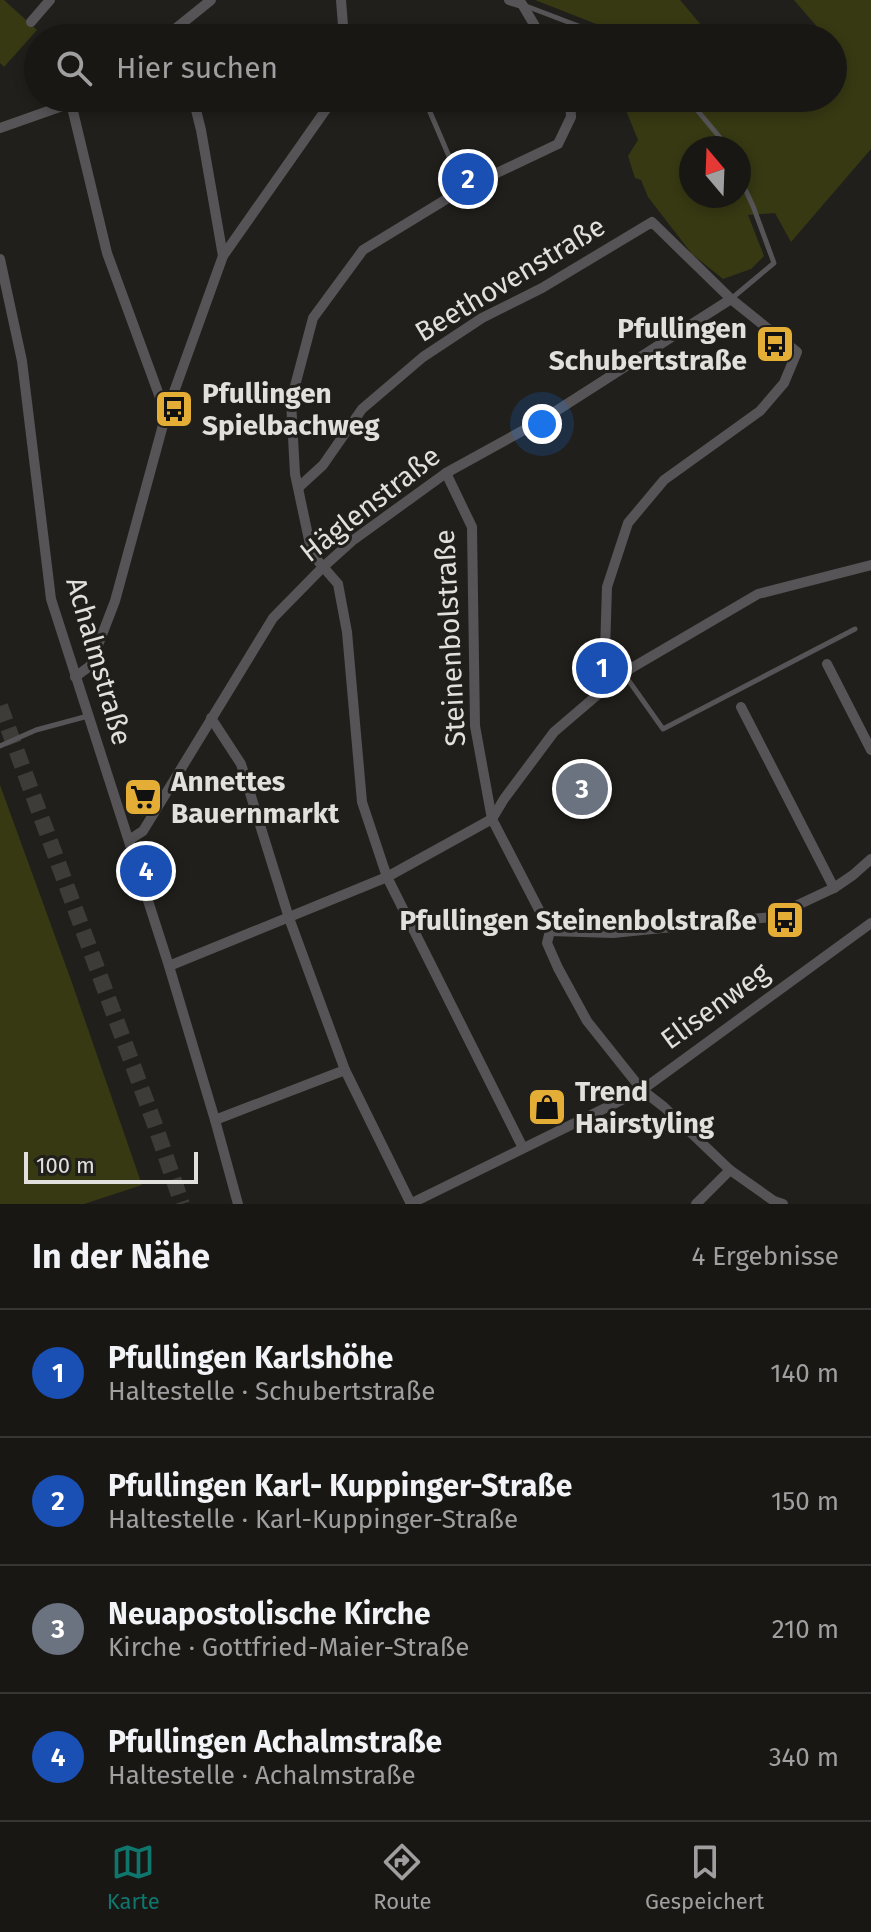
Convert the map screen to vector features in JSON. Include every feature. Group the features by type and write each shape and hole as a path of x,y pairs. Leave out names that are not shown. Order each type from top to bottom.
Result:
{"street":[{"path":"31,22 50,0"},
{"path":"187,24 211,0"},
{"path":"341,0 343,24"},
{"path":"509,0 522,4 534,24"},
{"path":"0,128 42,112"},
{"path":"77,112 107,253 166,414"},
{"path":"196,112 223,256"},
{"path":"75,677 90,666 115,601 166,414 223,256 324,112"},
{"path":"523,1148 387,877 362,802 347,632 338,584 312,554 295,474 291,401 313,318 363,250 463,189 558,144 571,112"},
{"name":"Beethovenstraße","path":"299,487 323,465 362,409 423,357 482,318 542,288 652,222 731,299"},
{"name":"Achalmstraße","path":"0,259 22,361 51,599 169,966 238,1204"},
{"path":"619,676 605,651 607,587 628,523 664,480 760,411 784,383 797,352 731,299"},
{"name":"Häglenstraße","path":"129,840 143,831 273,618 352,541 446,473 542,420 731,299"},
{"name":"Steinenbolstraße","path":"446,473 472,527 475,726 492,819 550,931 547,943 558,968 587,1021 642,1090 730,1170 783,1204"},
{"path":"169,966 387,877 492,819 554,732 619,676 758,594 871,565"},
{"path":"827,664 871,750"},
{"path":"741,707 834,888"},
{"path":"211,718 241,764 289,918 345,1070 410,1204"},
{"path":"550,931 613,933 772,917 834,888 870,861"},
{"name":"Elisenweg","path":"410,1204 642,1090 871,923"},
{"path":"215,1120 345,1070"},
{"path":"696,1204 730,1170"}],"lane":[{"path":"522,4 574,24"},
{"path":"430,112 463,189"},
{"path":"699,112 719,136"},
{"path":"731,299 774,263 751,202"},
{"path":"619,676 663,729 855,629"},
{"path":"0,746 36,730 88,716"}],"green space":[{"path":"0,0 4,0 30,24 24,24 24,45 4,67 0,63"},
{"path":"535,0 680,0 700,24 596,24"},
{"path":"794,0 871,0 871,149 791,242 775,213 748,215 764,256 751,269 723,279 692,254 648,197 641,180 635,178 628,156 638,140 627,112 847,112 847,24 815,24"},
{"path":"0,785 142,1185 84,1204 0,1204"}],"tunnel":[{"path":"0,706 182,1204"}],"place":[{"name":"Pfullingen Karl- Kuppinger-Straße","path":"468,179"},
{"name":"Pfullingen Schubertstraße","path":"775,344"},
{"name":"Pfullingen Spielbachweg","path":"174,409"},
{"name":"Pfullingen Karlshöhe","path":"602,668"},
{"name":"Neuapostolische Kirche","path":"582,789"},
{"name":"Annettes Bauernmarkt","path":"143,797"},
{"name":"Pfullingen Achalmstraße","path":"146,871"},
{"name":"Pfullingen Steinenbolstraße","path":"785,920"},
{"name":"Trend Hairstyling","path":"547,1107"}]}
